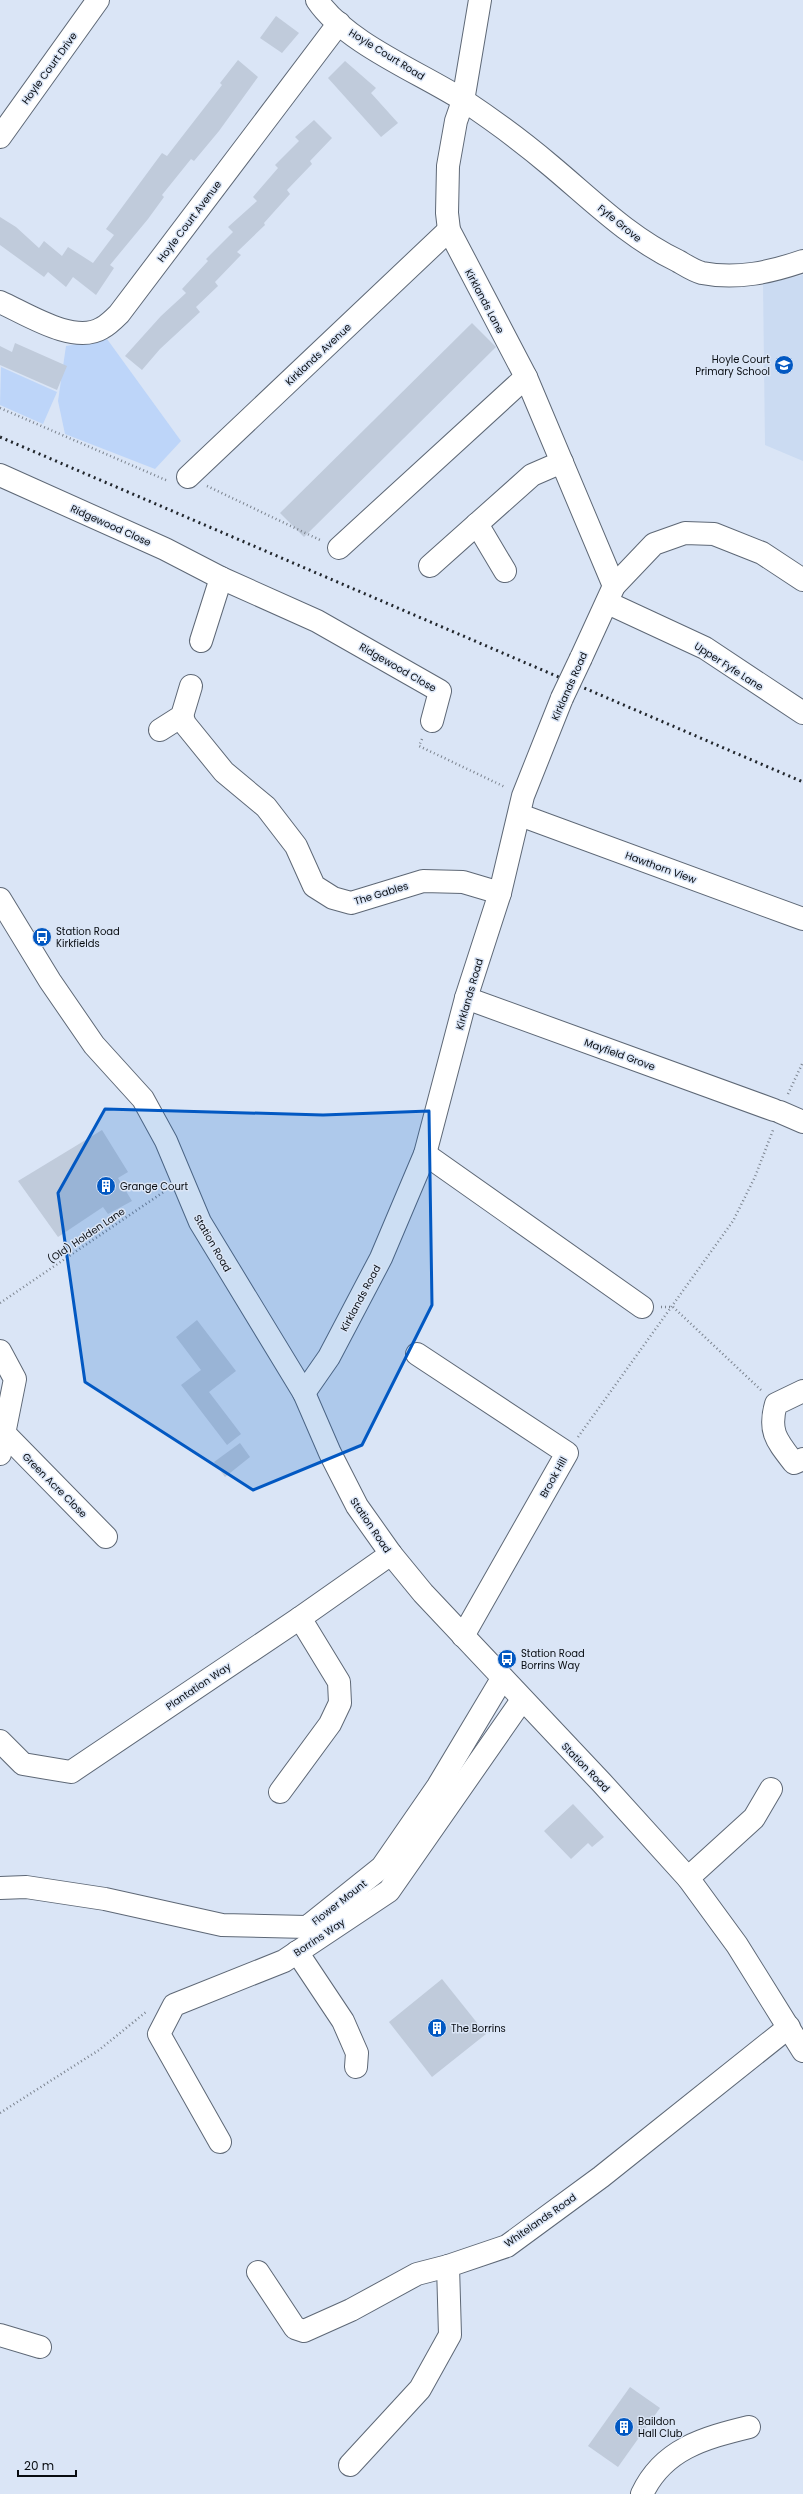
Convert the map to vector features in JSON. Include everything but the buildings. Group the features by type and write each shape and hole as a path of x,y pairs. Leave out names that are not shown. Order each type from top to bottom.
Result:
{"street":[{"name":"Hoyle Court Drive","path":"0,137 98,0"},
{"name":"Hoyle Court Road","path":"316,0 351,33 463,101"},
{"name":"Kirklands Lane","path":"480,0 463,101 456,121 448,166 447,213 449,230 526,377 562,462 611,594"},
{"name":"Hoyle Court Avenue","path":"0,302 67,332 80,334 92,332 101,329 110,322 119,314 339,23"},
{"name":"Fyfe Grove","path":"463,101 549,164 636,239 701,273 738,276 766,272 803,261"},
{"name":"Kirklands Avenue","path":"188,477 449,230"},
{"path":"338,548 526,377"},
{"path":"430,566 532,475 562,462"},
{"name":"Ridgewood Close","path":"0,475 166,549 221,578 317,621 440,691 432,721"},
{"path":"477,524 505,571"},
{"name":"Kirklands Road","path":"304,1393 329,1357 381,1258 425,1154 466,998 500,894 522,805 562,698 611,594 654,544 685,533 714,534 762,553 803,580"},
{"path":"201,641 221,578"},
{"name":"Upper Fyfe Lane","path":"611,594 705,648 803,713"},
{"path":"160,730 182,716 191,686"},
{"name":"The Gables","path":"182,716 185,724 224,772 266,807 283,828 296,846 314,886 333,898 351,903 423,881 463,882 500,894"},
{"name":"Hawthorn View","path":"522,805 803,919"},
{"name":"Station Road","path":"1,904 50,981 94,1045 143,1099 166,1141 181,1180 200,1222 304,1393 330,1453 357,1506 391,1554 463,1636 502,1679 602,1783 688,1878 737,1945 803,2051"},
{"name":"Mayfield Grove","path":"466,998 777,1111 803,1122"},
{"path":"425,1154 642,1307"},
{"path":"0,1352 15,1379 2,1443"},
{"name":"Brook Hill","path":"417,1354 567,1453 463,1636"},
{"path":"798,1467 778,1442 772,1420 776,1404 803,1391"},
{"name":"Green Acre Close","path":"2,1443 106,1537"},
{"name":"Plantation Way","path":"0,1741 23,1764 71,1772 300,1618 391,1554"},
{"path":"280,1792 330,1724 340,1703 339,1682 300,1618"},
{"name":"Flower Mount","path":"0,1888 26,1887 105,1899 222,1925 307,1927 382,1867 438,1786 502,1679"},
{"name":"Borrins Way","path":"220,2142 159,2034 174,2005 284,1961 389,1891 522,1700"},
{"path":"688,1878 754,1818 771,1788"},
{"path":"297,1952 343,2022 357,2053 356,2067"},
{"name":"Whitelands Road","path":"258,2272 295,2328 304,2331 351,2310 417,2274 448,2266 507,2246 601,2177 789,2027"},
{"path":"350,2465 420,2389 450,2335 448,2266"},
{"path":"0,2335 40,2347"},
{"path":"642,2494 649,2480 676,2452 711,2436 749,2427"}],"path":[{"path":"0,408 176,484 188,477 338,548"},
{"path":"432,721 419,746 522,805"},
{"path":"567,1453 673,1307 733,1221 755,1177"},
{"name":"(Old) Holden Lane","path":"0,1303 181,1180"},
{"path":"673,1307 776,1404"},
{"path":"0,2113 83,2060"}],"highlighted area":[{"path":"105,1109 323,1115 429,1111 432,1305 362,1445 253,1490 85,1382 58,1193"}],"shaded area":[{"name":"Hoyle Court Primary School","path":"803,275 803,461 765,445 763,284"},
{"path":"107,339 181,441 155,469 65,434 58,401 66,346"},
{"path":"1,367 57,392 43,424 0,405"}],"railway":[{"path":"0,437 803,782"}],"place":[{"name":"Hoyle Court Primary School","path":"784,365"},
{"name":"Station Road Kirkfields","path":"42,937"},
{"name":"Grange Court","path":"106,1186"},
{"name":"Station Road Borrins Way","path":"507,1659"},
{"name":"The Borrins","path":"437,2028"},
{"name":"Baildon Hall Club","path":"624,2427"}]}
